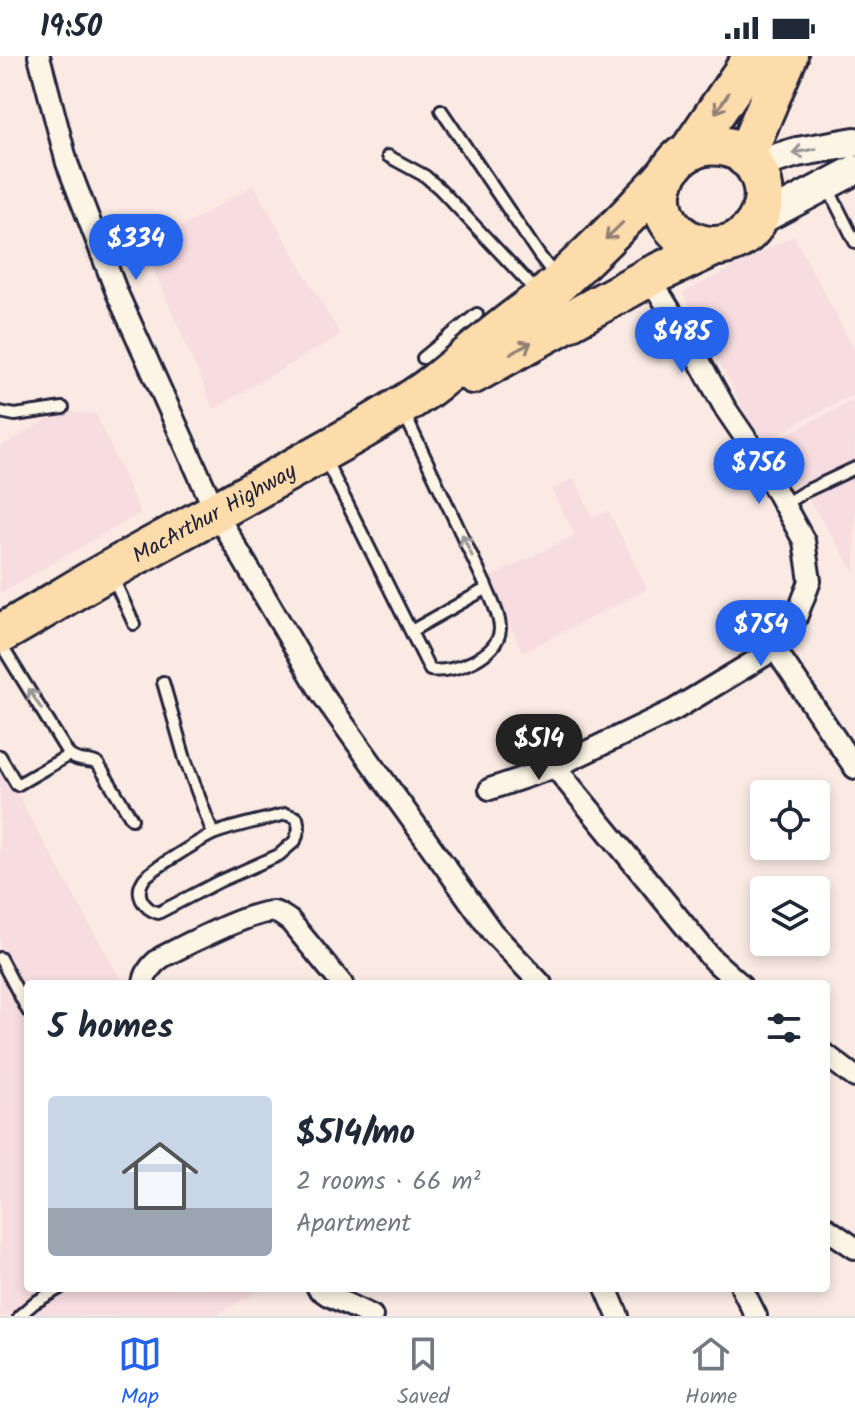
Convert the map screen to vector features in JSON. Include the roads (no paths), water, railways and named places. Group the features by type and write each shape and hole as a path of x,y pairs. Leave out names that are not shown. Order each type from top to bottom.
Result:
{"highway":[{"name":"MacArthur Highway","path":"0,634 322,452 493,335 551,289 618,227 678,162 754,56"},
{"path":"750,161 788,56"},
{"path":"713,247 696,244 681,236 670,223 662,191 678,162 704,146 719,145 733,149 750,161 759,174 764,193 761,213 756,222"},
{"name":"MacArthur Highway","path":"417,385 446,389 649,277 713,247 738,240 756,222"}],"main road":[{"path":"750,161 855,142"},
{"path":"756,222 855,170"}],"street":[{"path":"39,56 67,163 117,293 216,513 322,694 492,932 537,980"},
{"path":"490,789 555,767 674,710 775,649 796,618 810,581 804,541 753,449 725,408 649,277"},
{"path":"775,649 855,768"},
{"path":"555,767 712,959 736,980"},
{"path":"145,980 154,963 175,950 252,915 274,912 290,921 339,980"},
{"path":"830,1058 855,1077"},
{"path":"830,1231 855,1248"},
{"path":"324,1292 372,1316"},
{"path":"608,1292 618,1316"},
{"path":"744,1292 756,1316"}],"lane":[{"path":"441,110 539,255 551,289"},
{"path":"388,156 425,176 551,289"},
{"path":"827,186 851,224 855,242"},
{"path":"322,452 430,670 440,672 477,660 495,645 500,631 499,623 417,385 477,314"},
{"path":"0,412 15,415 63,408"},
{"path":"783,505 855,468"},
{"path":"110,570 134,624"},
{"path":"411,631 484,590 486,586"},
{"path":"0,643 69,755 76,760 98,764 132,819"},
{"path":"163,682 185,759 213,834"},
{"path":"0,756 17,785 69,755"},
{"path":"286,814 297,818 299,829 295,841 279,855 158,913 149,910 143,903 139,889 145,876 213,834 286,814"},
{"path":"0,958 24,1003"},
{"path":"19,1316 53,1292"}]}
